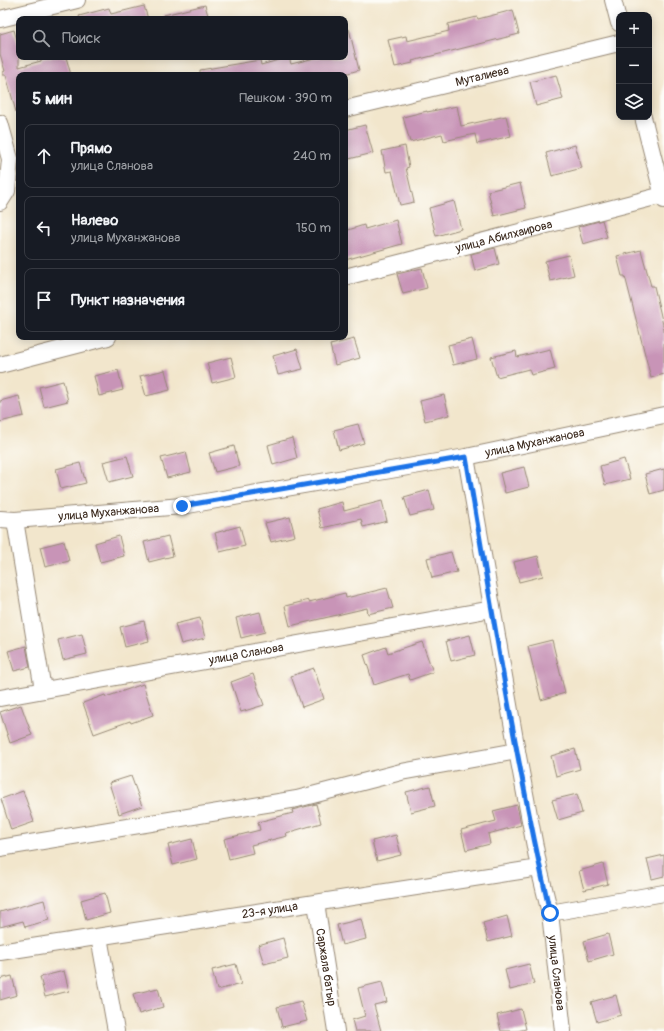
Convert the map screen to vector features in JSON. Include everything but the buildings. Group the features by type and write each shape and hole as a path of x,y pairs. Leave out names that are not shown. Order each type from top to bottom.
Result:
{"street":[{"path":"0,19 77,0"},
{"path":"613,0 616,12"},
{"name":"Муталиева","path":"348,108 616,44"},
{"path":"644,120 663,198"},
{"path":"0,123 10,159 6,194"},
{"name":"улица Абилхаирова","path":"348,275 663,198"},
{"path":"0,365 96,340"},
{"name":"улица Муханжанова","path":"8,520 182,506 466,457 664,415"},
{"name":"улица Сланова","path":"466,457 517,752 550,913 563,1031"},
{"path":"8,520 43,690"},
{"name":"улица Сланова","path":"0,698 492,609"},
{"path":"0,848 297,799 401,772 517,752"},
{"name":"23-я улица","path":"0,952 540,868"},
{"path":"550,913 664,893"},
{"name":"Саржала батыр","path":"316,903 336,1031"},
{"path":"99,937 116,1031"}],"route":[{"path":"182,506 466,457 517,752 550,913"}]}
